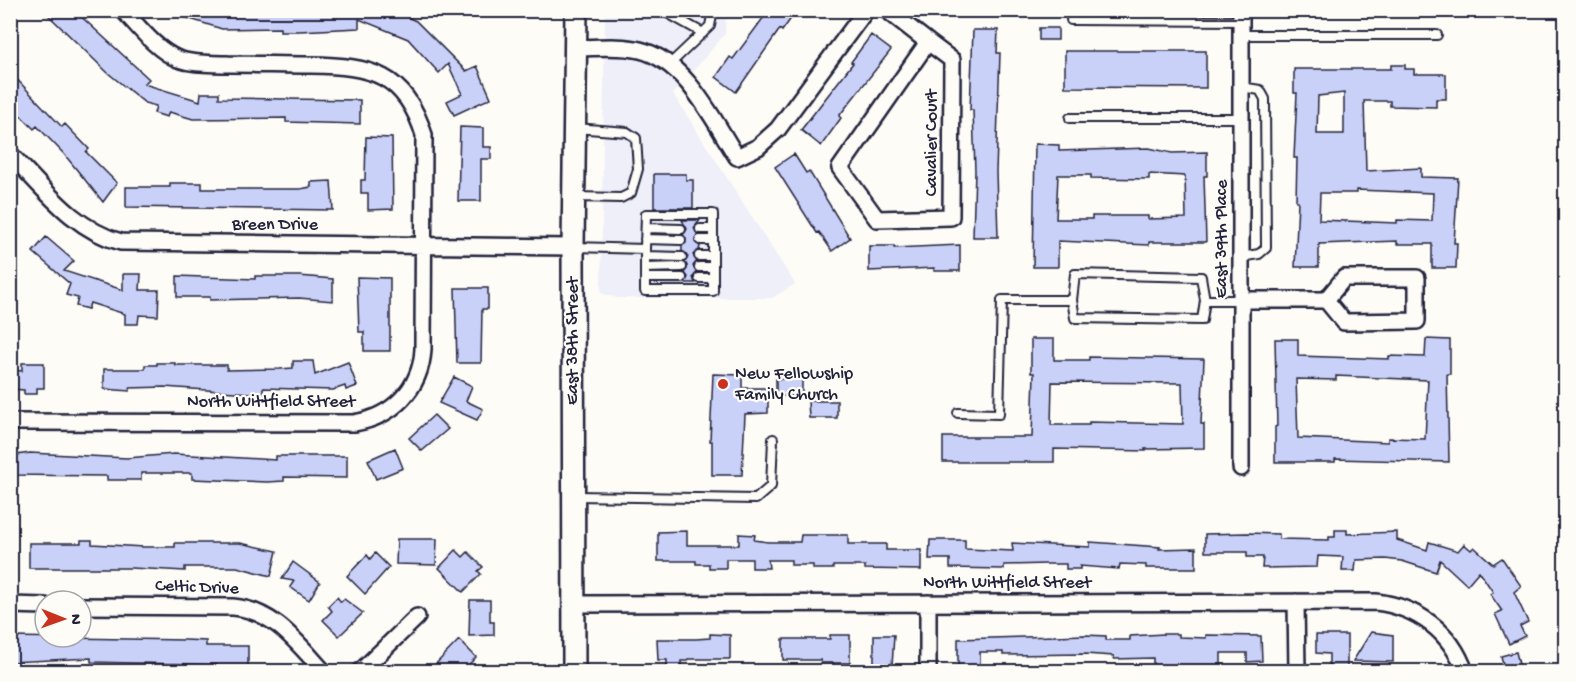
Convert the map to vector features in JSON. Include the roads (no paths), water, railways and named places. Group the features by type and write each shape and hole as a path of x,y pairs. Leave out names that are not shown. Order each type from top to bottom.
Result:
{"main road":[{"name":"East 38th Street","path":"574,672 573,197 576,10"}],"street":[{"name":"North Wittfield Street","path":"10,422 347,424 374,418 403,399 420,370 423,350 424,135 412,103 393,83 376,72 356,66 206,64 186,61 162,50 123,10"},
{"path":"575,48 634,49 654,54 670,64 690,85 738,157 758,147 778,129 866,10"},
{"name":"Cavalier Court","path":"887,10 952,60 951,217 877,219 840,168 928,42"},
{"name":"East 39th Place","path":"1241,22 1241,468"},
{"name":"Breen Drive","path":"10,154 83,225 98,235 121,242 573,247"},
{"path":"1344,278 1417,278 1417,321 1344,322 1326,300 1344,278"},
{"path":"1241,300 1326,300"},
{"name":"North Wittfield Street","path":"574,604 1296,602 1390,604 1417,614 1434,626 1452,645 1465,672"},
{"path":"1296,602 1297,672"},
{"path":"928,603 928,672"},
{"path":"10,605 33,606"},
{"name":"Celtic Drive","path":"93,606 233,607 253,611 281,626 324,672"},
{"path":"360,672 417,617"}],"lane":[{"path":"662,10 703,33"},
{"path":"670,64 710,26 713,10"},
{"path":"1071,20 1241,22 1437,35"},
{"path":"1241,87 1260,90 1266,99 1266,248 1259,254 1241,257"},
{"path":"1070,118 1241,118"},
{"path":"573,197 621,198 631,193 638,169 636,138 627,132 574,128"},
{"path":"646,214 713,214 713,291 645,291 646,228 646,214"},
{"path":"646,228 681,229"},
{"path":"700,229 713,229"},
{"path":"645,239 681,240"},
{"path":"700,240 713,240"},
{"path":"573,247 682,256"},
{"path":"699,256 713,256"},
{"path":"645,268 682,267"},
{"path":"699,267 713,267"},
{"path":"1075,274 1085,274 1201,277 1205,300 1202,320 1075,318 1072,300 1075,274"},
{"path":"645,278 682,278"},
{"path":"699,278 713,278"},
{"path":"958,413 999,414 1002,300 1072,300"},
{"path":"1205,300 1241,300"},
{"path":"574,496 756,499 771,486 773,439"}],"place":[{"name":"New Fellowship Family Church","path":"723,384"}]}
